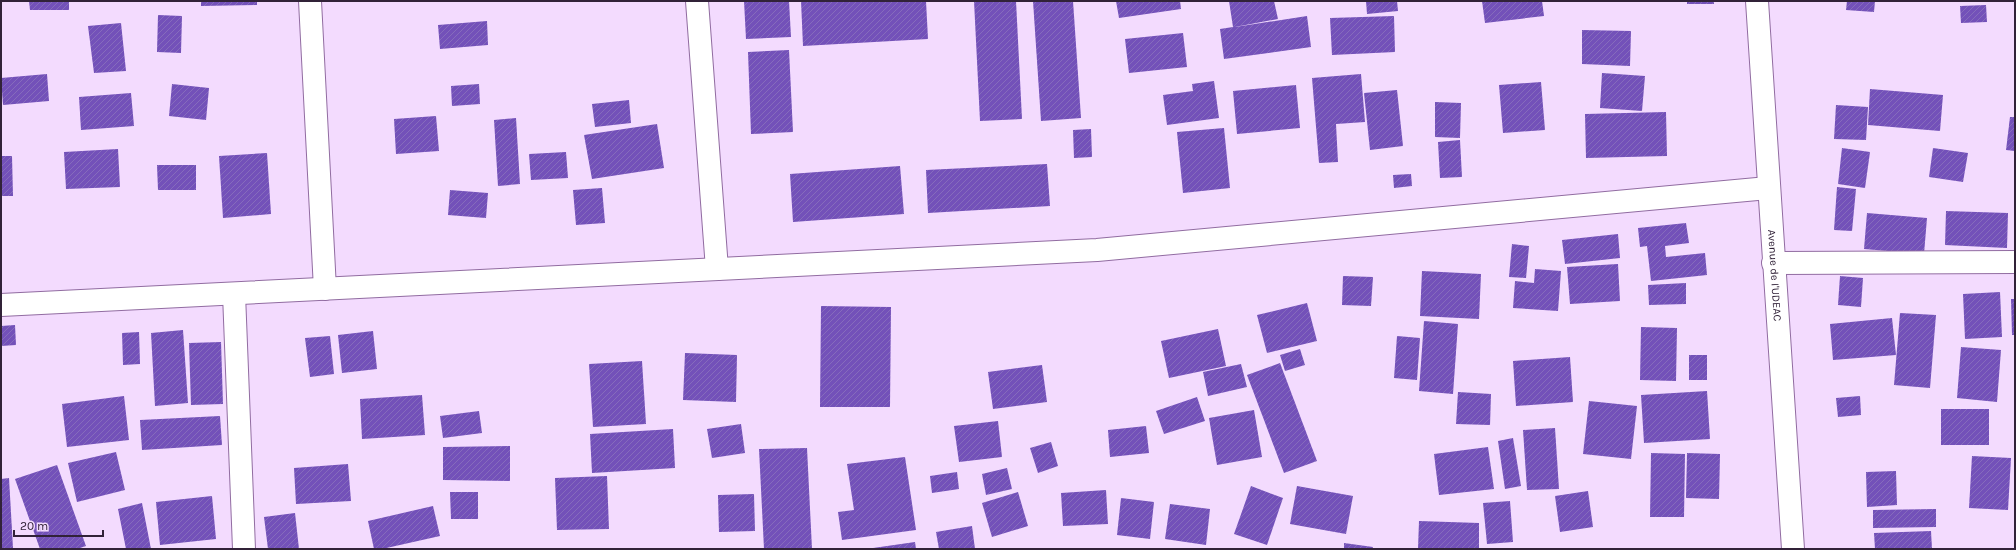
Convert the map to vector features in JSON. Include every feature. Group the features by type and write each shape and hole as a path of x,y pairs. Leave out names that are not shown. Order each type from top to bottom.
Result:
{"street":[{"path":"310,1 325,289"},
{"path":"697,1 717,269"},
{"name":"Avenue de I'UDEAC","path":"1757,1 1792,549"},
{"path":"1,305 1097,250 1768,188"},
{"path":"1773,263 2015,262"},
{"path":"234,294 244,549"}],"building":[{"path":"29,1 69,1 69,10 30,10"},
{"path":"201,1 257,1 257,5 201,6"},
{"path":"744,1 789,1 791,37 746,39"},
{"path":"801,1 926,1 928,39 803,46"},
{"path":"974,1 1016,1 1022,119 980,121"},
{"path":"1033,1 1073,1 1081,118 1041,121"},
{"path":"1116,1 1180,1 1181,9 1119,18"},
{"path":"1229,1 1274,1 1278,19 1235,27 1307,16 1311,47 1224,59 1220,29 1233,27"},
{"path":"1366,1 1397,1 1398,11 1367,14"},
{"path":"1482,1 1542,1 1544,16 1485,23"},
{"path":"1687,1 1714,1 1714,4 1687,4"},
{"path":"1847,1 1875,1 1874,12 1846,10"},
{"path":"1986,5 1987,22 1961,23 1960,6"},
{"path":"158,15 182,16 181,53 157,52"},
{"path":"1394,16 1395,52 1332,55 1330,18"},
{"path":"487,21 488,45 440,49 438,25"},
{"path":"121,23 126,71 94,73 88,26"},
{"path":"1582,30 1631,31 1630,66 1582,64"},
{"path":"1183,33 1187,67 1129,73 1125,39"},
{"path":"789,50 793,132 751,134 748,52"},
{"path":"1602,73 1645,76 1642,111 1600,108"},
{"path":"47,74 49,101 3,105 1,78"},
{"path":"1361,74 1365,122 1336,124 1338,162 1319,163 1312,78"},
{"path":"1214,81 1219,118 1167,125 1163,95 1193,91 1192,84"},
{"path":"1541,82 1545,130 1503,133 1499,85"},
{"path":"172,84 209,88 206,120 169,116"},
{"path":"479,84 480,104 452,106 451,86"},
{"path":"1296,85 1300,128 1237,134 1233,91"},
{"path":"1870,89 1943,95 1940,131 1868,125"},
{"path":"1397,90 1403,146 1370,150 1364,93"},
{"path":"131,93 134,126 81,130 79,97"},
{"path":"629,100 631,123 595,127 592,104"},
{"path":"1435,102 1461,103 1460,138 1435,137"},
{"path":"1836,105 1868,107 1866,140 1834,139"},
{"path":"1666,112 1667,156 1586,158 1585,114"},
{"path":"436,116 439,151 396,154 394,119"},
{"path":"2010,117 2015,117 2015,151 2006,150"},
{"path":"516,118 520,184 498,186 494,120"},
{"path":"657,124 664,168 592,179 584,135"},
{"path":"1224,128 1230,188 1183,193 1177,132"},
{"path":"1091,129 1092,157 1074,158 1073,130"},
{"path":"1460,140 1462,177 1440,178 1438,142"},
{"path":"1842,148 1870,152 1865,188 1838,184"},
{"path":"1933,148 1968,153 1963,182 1929,177"},
{"path":"118,149 120,187 66,189 64,152"},
{"path":"566,152 568,178 531,180 529,154"},
{"path":"267,153 271,214 223,218 219,156"},
{"path":"1,156 12,156 13,196 1,196"},
{"path":"1047,164 1050,206 928,213 926,170"},
{"path":"157,165 196,165 196,190 158,190"},
{"path":"900,166 904,214 793,222 790,174"},
{"path":"1411,174 1412,186 1394,188 1393,175"},
{"path":"1837,187 1856,189 1852,231 1834,230"},
{"path":"602,188 605,223 576,225 573,190"},
{"path":"450,190 488,193 486,218 448,215"},
{"path":"1946,211 2008,213 2007,248 1945,245"},
{"path":"1867,213 1927,218 1924,254 1864,249"},
{"path":"1686,223 1689,243 1665,246 1666,257 1705,253 1707,275 1651,281 1647,246 1640,247 1638,228"},
{"path":"1618,234 1620,258 1565,264 1562,240"},
{"path":"1512,244 1529,246 1526,278 1509,277"},
{"path":"1618,264 1620,301 1570,304 1567,267"},
{"path":"1535,269 1561,271 1558,311 1513,308 1515,281 1534,283"},
{"path":"1422,271 1481,274 1479,319 1420,316"},
{"path":"1343,276 1373,277 1371,306 1342,305"},
{"path":"1840,276 1863,278 1861,307 1838,305"},
{"path":"1686,283 1686,304 1649,305 1648,285"},
{"path":"2000,292 2002,337 1965,339 1963,294"},
{"path":"2011,299 2015,299 2015,335 2012,335"},
{"path":"1307,303 1317,341 1267,353 1257,315"},
{"path":"821,306 891,307 890,407 820,407"},
{"path":"1900,313 1936,315 1930,388 1894,385"},
{"path":"1892,318 1896,355 1833,360 1830,324"},
{"path":"1424,321 1458,324 1453,394 1419,391"},
{"path":"15,325 16,345 1,346 1,326"},
{"path":"1641,327 1677,328 1676,381 1640,380"},
{"path":"1218,329 1226,366 1169,378 1161,341"},
{"path":"183,330 188,403 155,406 151,333"},
{"path":"373,331 377,369 342,373 338,335"},
{"path":"139,332 140,364 123,365 122,333"},
{"path":"330,336 334,374 310,377 305,338"},
{"path":"1397,336 1420,338 1417,380 1394,378"},
{"path":"221,342 223,404 191,405 189,343"},
{"path":"1961,347 2001,350 1997,402 1957,398"},
{"path":"1300,349 1305,365 1285,371 1280,355"},
{"path":"685,353 737,355 736,402 683,400"},
{"path":"1689,355 1707,355 1707,380 1689,380"},
{"path":"1570,357 1573,402 1516,406 1513,361"},
{"path":"642,361 646,424 593,427 589,364"},
{"path":"1280,363 1317,461 1284,473 1247,375"},
{"path":"1241,364 1247,387 1208,396 1203,372"},
{"path":"1042,365 1047,402 993,409 988,372"},
{"path":"1707,391 1710,439 1644,443 1641,395"},
{"path":"1458,392 1491,394 1490,425 1456,424"},
{"path":"422,395 425,435 362,439 360,399"},
{"path":"124,396 129,440 67,447 62,404"},
{"path":"1860,396 1861,415 1838,417 1836,398"},
{"path":"1197,397 1205,421 1164,434 1156,411"},
{"path":"1589,401 1637,406 1631,459 1583,454"},
{"path":"1941,409 1989,409 1989,445 1941,445"},
{"path":"1254,410 1262,457 1217,465 1209,418"},
{"path":"479,411 482,433 443,438 440,416"},
{"path":"220,416 222,445 142,450 140,420"},
{"path":"998,421 1002,457 959,462 954,426"},
{"path":"741,424 745,453 712,458 707,429"},
{"path":"1146,426 1149,453 1110,457 1108,430"},
{"path":"1555,428 1559,489 1527,490 1523,430"},
{"path":"673,429 675,468 592,473 590,434"},
{"path":"1513,438 1521,486 1505,489 1498,441"},
{"path":"1051,442 1058,466 1038,473 1030,448"},
{"path":"510,446 510,481 443,480 443,447"},
{"path":"1488,447 1494,489 1439,495 1434,454"},
{"path":"807,448 812,549 764,549 759,449"},
{"path":"116,452 125,490 77,502 68,463"},
{"path":"1651,453 1685,454 1684,517 1650,517"},
{"path":"1687,453 1720,454 1719,499 1686,498"},
{"path":"1972,456 2011,458 2008,510 1969,508"},
{"path":"905,457 916,530 842,540 838,512 854,510 847,464"},
{"path":"348,464 351,501 296,504 294,468"},
{"path":"57,465 86,546 77,549 40,549 15,479"},
{"path":"1007,468 1012,489 986,495 982,474"},
{"path":"1896,471 1897,505 1867,507 1866,472"},
{"path":"957,472 959,489 932,493 930,476"},
{"path":"607,476 609,529 557,530 555,478"},
{"path":"9,478 13,548 1,549 1,479"},
{"path":"1251,486 1283,498 1267,545 1234,534"},
{"path":"1297,486 1353,496 1346,534 1290,524"},
{"path":"1106,490 1108,524 1063,526 1061,493"},
{"path":"1588,491 1593,527 1560,532 1555,496"},
{"path":"450,492 478,492 478,519 451,519"},
{"path":"1018,492 1028,526 992,537 982,503"},
{"path":"754,494 755,531 719,532 718,495"},
{"path":"212,496 216,539 160,545 156,502"},
{"path":"1121,498 1154,502 1150,539 1117,535"},
{"path":"1510,501 1513,542 1487,544 1483,503"},
{"path":"142,503 151,549 126,549 118,509"},
{"path":"1170,504 1210,509 1206,545 1165,539"},
{"path":"433,506 440,536 382,549 374,549 368,521"},
{"path":"1936,509 1936,527 1873,528 1873,510"},
{"path":"295,513 299,549 268,549 264,517"},
{"path":"1419,521 1479,523 1479,549 1418,549"},
{"path":"972,526 975,549 939,549 936,532"},
{"path":"1931,531 1932,549 1875,549 1874,533"},
{"path":"915,542 916,549 873,549 873,548"},
{"path":"1344,543 1373,547 1373,549 1344,549"}]}
